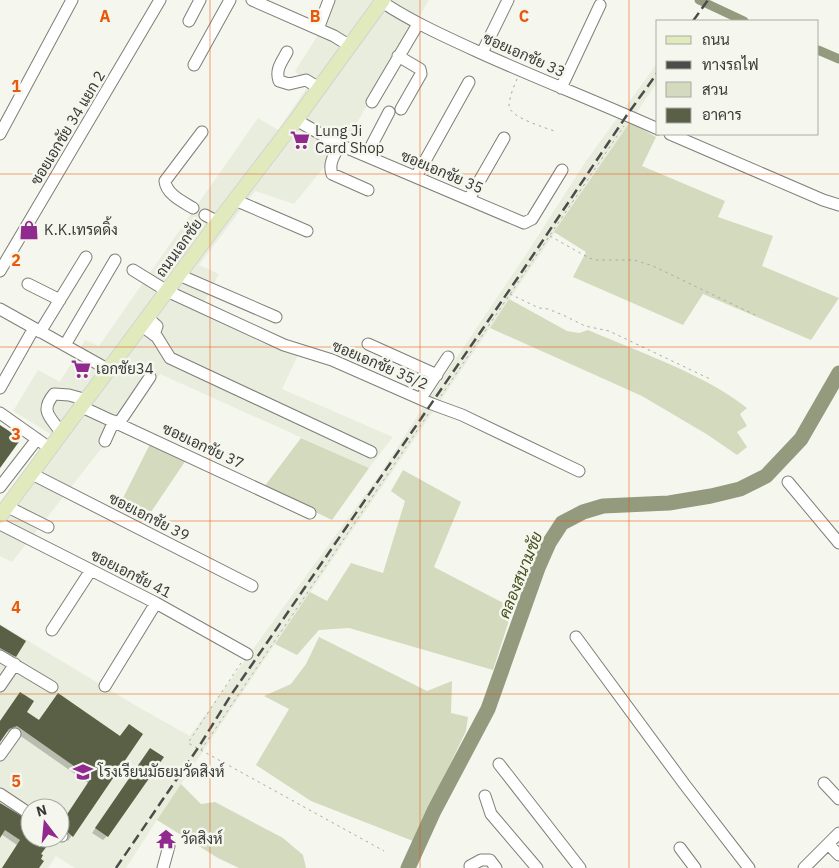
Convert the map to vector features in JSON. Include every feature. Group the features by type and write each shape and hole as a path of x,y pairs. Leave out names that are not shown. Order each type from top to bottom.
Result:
{"main road":[{"name":"ถนนเอกชัย","path":"4,511 383,1"}],"street":[{"path":"0,134 72,0"},
{"name":"ซอยเอกชัย 34 แยก 2","path":"0,271 160,0"},
{"path":"189,22 200,0"},
{"path":"194,65 230,0"},
{"path":"252,0 318,28 350,46"},
{"path":"318,28 329,0"},
{"path":"482,53 508,0"},
{"name":"ซอยเอกชัย 33","path":"383,1 418,24 520,71 656,127"},
{"path":"561,88 600,5"},
{"path":"372,102 418,24"},
{"path":"287,52 278,69 277,76 280,81 284,84 298,82 301,90 316,93"},
{"path":"398,56 420,69 421,74 401,109"},
{"path":"416,177 469,82"},
{"path":"366,156 389,112"},
{"name":"ซอยเอกชัย 35","path":"296,120 340,145 524,223 532,219 562,170"},
{"path":"193,208 173,195 166,186 165,181 202,132"},
{"path":"672,135 823,200 839,205"},
{"path":"469,199 504,138"},
{"path":"340,145 331,162 330,169 332,174 368,190"},
{"path":"235,200 307,231"},
{"path":"205,215 218,222"},
{"path":"0,388 37,330 60,300 86,256"},
{"path":"64,345 115,260"},
{"name":"ซอยเอกชัย 35/2","path":"133,270 168,291 284,345 332,360 462,415 579,471"},
{"path":"179,275 276,318"},
{"path":"28,284 60,300"},
{"path":"0,309 109,370"},
{"path":"145,322 170,358 372,452"},
{"path":"368,344 437,375"},
{"path":"421,398 448,357"},
{"path":"105,441 150,377"},
{"name":"ซอยเอกชัย 37","path":"62,434 49,416 46,408 47,403 54,394 60,393 85,403 117,422 310,513"},
{"path":"0,414 51,449"},
{"path":"0,486 37,439"},
{"name":"ซอยเอกชัย 39","path":"32,474 252,586"},
{"path":"788,482 839,543"},
{"path":"4,511 48,527"},
{"name":"ซอยเอกชัย 41","path":"0,524 156,603 247,654"},
{"path":"52,630 91,570"},
{"path":"105,686 156,603"},
{"path":"576,637 750,868"},
{"path":"0,656 52,687"},
{"path":"0,686 15,664"},
{"path":"0,755 15,734"},
{"path":"499,764 580,868"},
{"path":"824,783 839,799"},
{"path":"0,794 20,807"},
{"path":"485,796 491,814 537,868"},
{"path":"804,868 839,833"},
{"path":"828,844 839,856"},
{"path":"163,868 169,846"},
{"path":"680,848 695,868"},
{"path":"470,866 481,860 490,860 496,868"}],"path":[{"path":"520,71 509,105 510,110 518,117 558,132"},
{"path":"202,750 630,117"},
{"path":"550,235 589,258 597,260 634,260 653,266 755,315"},
{"path":"510,294 585,326 609,332 710,379"},
{"path":"247,654 188,743 384,850"}],"shaded area":[{"path":"335,0 429,0 348,138 294,204 255,191 199,265 219,274 200,310 299,353 282,389 393,437 369,468 160,374 12,562 0,556 0,504 52,435 13,411 38,370 60,382 85,340 99,346 258,118 278,130 308,86 295,71 325,24"},
{"name":"โรงเรียนมัธยมวัดสิงห์","path":"656,65 656,84 275,644 126,868 75,868 56,856 48,868 0,868 0,624 190,736 380,474 527,253 586,161"}],"green space":[{"path":"630,122 656,137 642,166 725,201 718,217 773,236 762,266 839,298 811,340 703,294 683,325 573,277 586,252 554,232"},
{"path":"509,299 567,331 579,333 588,330 671,364 730,396 747,408 740,414 747,426 737,432 747,447 737,455 708,435 642,396 490,328"},
{"path":"301,438 369,468 332,520 264,487"},
{"path":"150,444 186,460 151,512 123,498"},
{"path":"403,470 461,502 434,567 513,608 493,670 349,628 319,630 297,655 275,644 310,592 327,601 351,563 383,573 405,501 391,491"},
{"path":"319,637 427,691 452,681 451,713 468,717 466,731 413,841 311,801 256,765 289,709 264,696 291,684 306,664"},
{"path":"181,784 201,804 215,802 283,838 303,855 306,868 239,868 218,858 157,820"}],"building":[{"path":"0,425 21,439 0,468"},
{"path":"0,625 26,641 16,657 0,648"},
{"path":"20,692 34,701 27,712 39,720 58,693 120,736 129,724 143,734 73,837 70,834 70,810 91,778 17,726 9,729 0,742 0,721"},
{"path":"150,748 164,757 108,837 95,828"},
{"path":"0,803 20,815 20,840 5,830 0,838"},
{"path":"20,840 20,848 46,848 41,854 43,855 41,859 44,861 39,868 2,868"}],"waterway":[{"path":"699,0 742,20"},
{"path":"819,50 839,59"},
{"name":"คลองสนามชัย","path":"408,868 434,811 488,709 538,568 549,543 562,523 583,512 603,506 669,503 711,496 740,489 766,476 801,439 839,373"}],"railway":[{"path":"694,20 708,0"},
{"path":"116,868 198,748 231,695 656,75"}],"place":[{"name":"Lung Ji Card Shop","path":"300,140"},
{"name":"K.K.เทรดดิ้ง","path":"29,230"},
{"name":"เอกชัย34","path":"81,369"},
{"name":"โรงเรียนมัธยมวัดสิงห์","path":"83,772"},
{"name":"วัดสิงห์","path":"166,839"}]}
